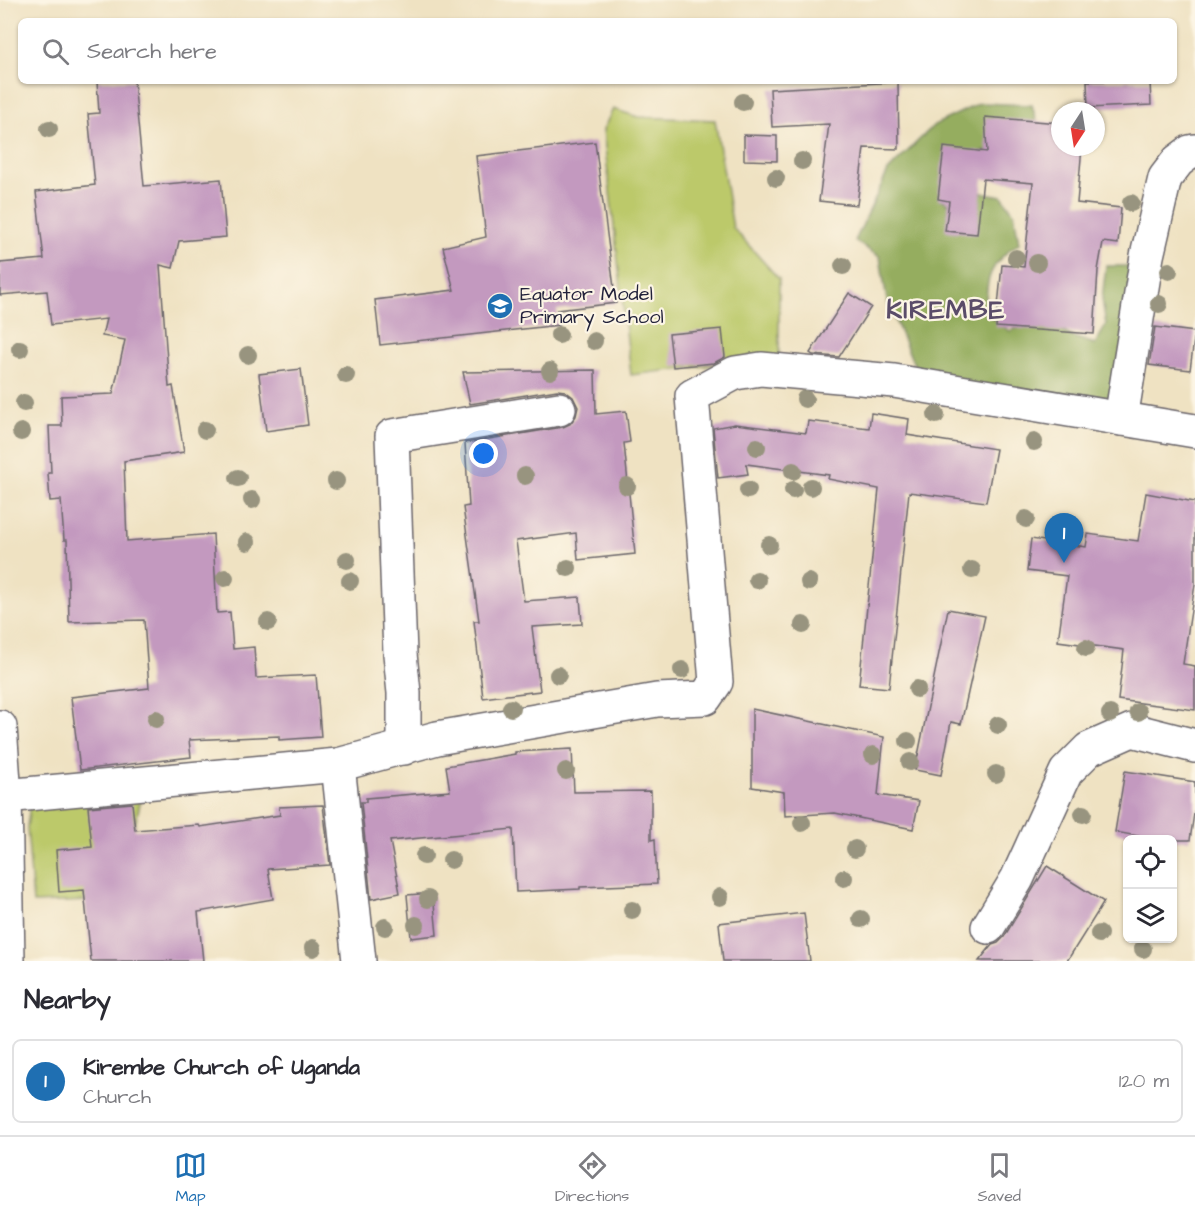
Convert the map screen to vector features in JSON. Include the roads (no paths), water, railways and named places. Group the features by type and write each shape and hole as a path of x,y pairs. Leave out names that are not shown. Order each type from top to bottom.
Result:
{"street":[{"path":"1121,419 1147,256 1165,178 1178,161 1195,151"},
{"path":"5,796 338,765 436,738 657,700 705,698 716,682 692,396 735,373 761,369 894,381 1195,431"},
{"path":"404,748 404,693 400,654 392,436 560,409"},
{"path":"0,727 5,796 8,961"},
{"path":"988,927 1017,879 1066,772 1089,749 1132,730 1195,746"},
{"path":"338,765 359,961"}],"place":[{"name":"Equator Model Primary School","path":"500,306"},
{"name":"Kirembe Church of Uganda","path":"1064,563"}],"district":[{"name":"KIREMBE","path":"946,310"}]}
